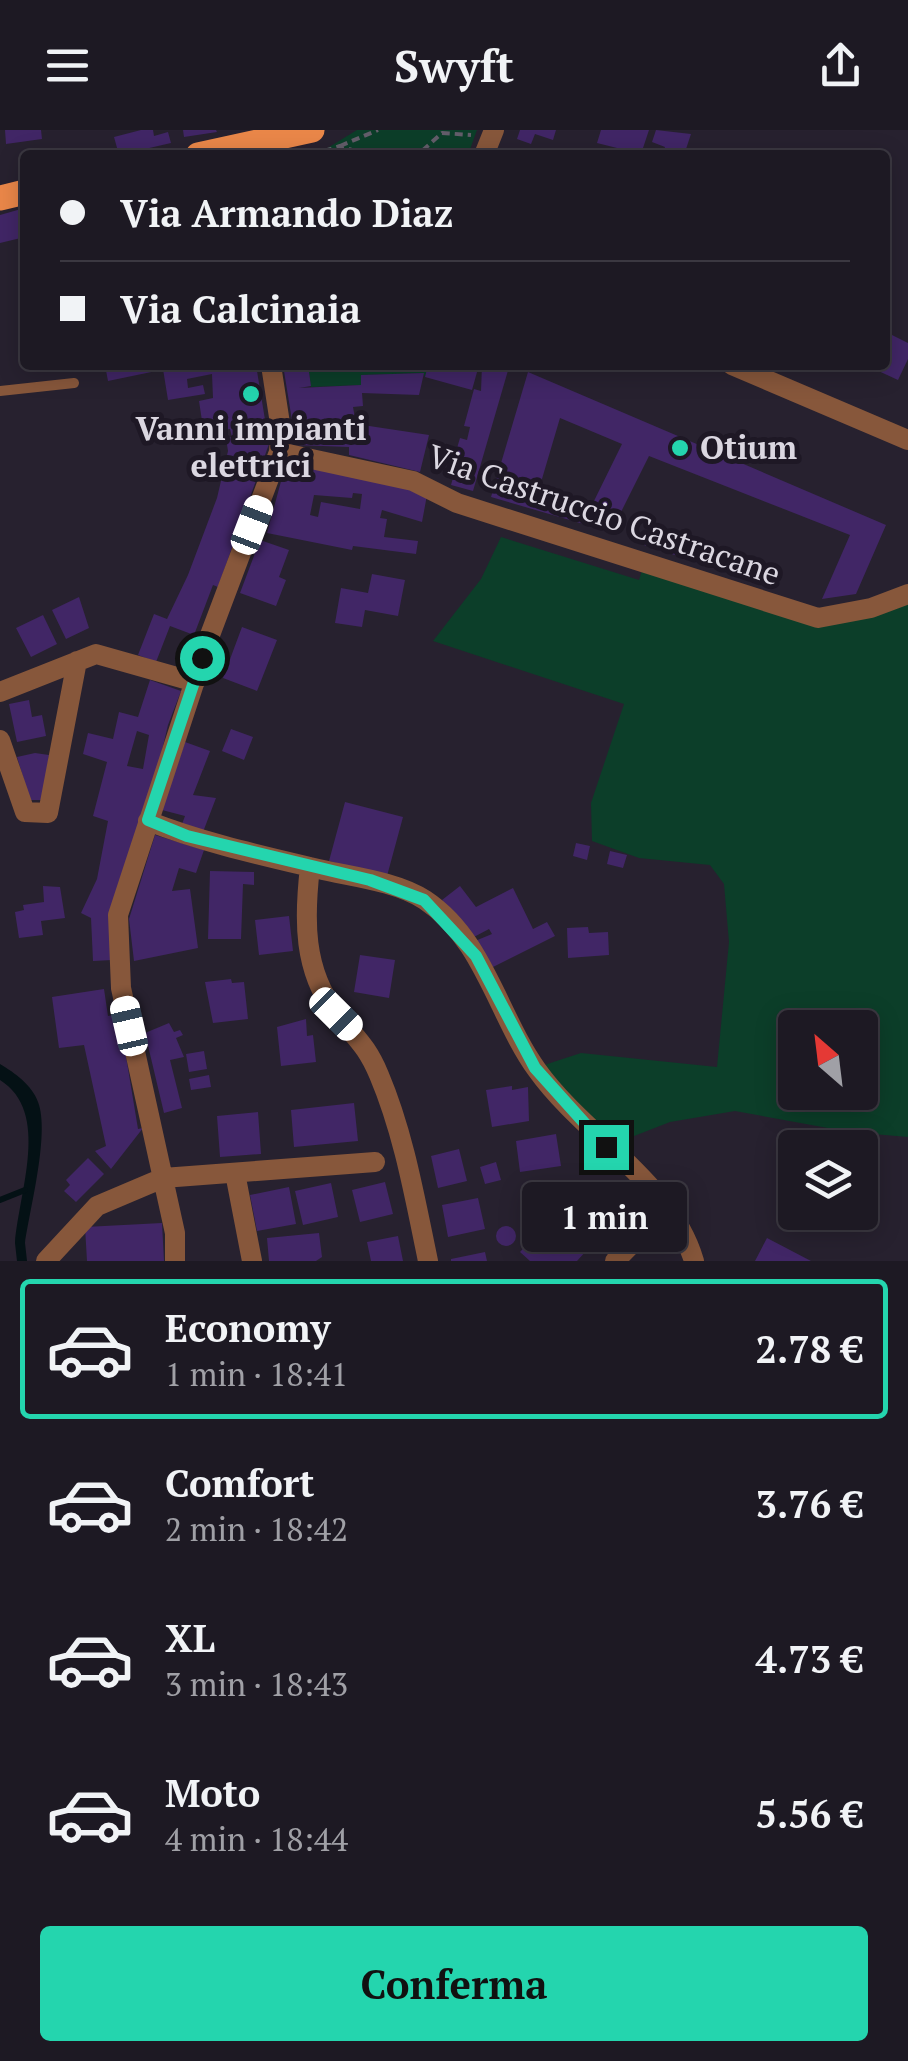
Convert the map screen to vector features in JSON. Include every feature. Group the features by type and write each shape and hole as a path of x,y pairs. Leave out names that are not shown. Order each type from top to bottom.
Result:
{"main road":[{"path":"270,150 309,146"}],"street":[{"path":"175,1261 175,1233 120,988 118,915 194,682 279,452 281,430 272,370"},
{"path":"744,370 908,440"},
{"name":"Via Castruccio Castracane","path":"279,452 413,481 457,503 818,618 871,608 908,594"},
{"path":"0,692 96,654 194,682"},
{"path":"0,740 24,812 48,813 77,661"},
{"path":"148,820 187,836 370,880 424,900 476,956 535,1068 586,1129 670,1205 694,1261"},
{"path":"310,867 306,934 312,973 336,1014 363,1040 381,1079 407,1164 428,1261"},
{"path":"46,1261 97,1206 163,1178 376,1162"},
{"path":"235,1173 252,1261"},
{"path":"615,1261 670,1205"}],"lane":[{"path":"0,391 74,384"}],"path":[{"path":"340,146 378,130"},
{"path":"422,150 441,131 459,133"},
{"path":"309,146 352,150"}],"green space":[{"path":"357,130 477,130 470,150 324,150"},
{"path":"309,370 427,370 425,377 423,373 362,375 361,385 311,387"},
{"path":"501,537 639,580 645,561 818,618 908,594 908,1137 878,1134 878,1130 839,1130 735,1111 670,1122 606,1147 535,1068 581,1053 717,1067 729,942 724,884 710,865 639,858 592,841 591,803 624,704 433,641 481,579"}],"shaded area":[{"path":"0,1064 32,1090 41,1116 40,1151 25,1243 27,1261 17,1261 15,1243 28,1132 15,1094 0,1080"}],"building":[{"path":"5,130 41,130 42,139 6,144"},
{"path":"153,130 154,136 168,132 171,143 118,150 114,137"},
{"path":"183,130 216,130 217,132 184,137"},
{"path":"520,130 556,130 553,140 535,134 531,144 517,139"},
{"path":"601,130 649,130 642,150 597,143"},
{"path":"656,130 691,134 686,150 664,150 665,147 652,142"},
{"path":"20,209 20,238 0,243 0,215"},
{"path":"890,334 908,343 908,359 898,380 876,370 890,370"},
{"path":"106,370 161,370 108,381"},
{"path":"163,370 257,370 269,444 218,587 213,585 194,635 170,626 156,662 138,655 154,614 167,619 188,575 217,498 228,451 226,438 232,437 230,429 204,434 199,401 213,398 212,374 187,379 188,388 203,385 205,394 168,400"},
{"path":"284,370 309,370 311,386 299,388 361,385 361,375 424,373 419,395 362,393 363,406 353,407 356,424 429,435 420,472 349,455 349,447 296,445"},
{"path":"427,370 478,370 472,390 425,377"},
{"path":"482,370 508,370 473,491 451,485 454,474 450,472 460,438 467,440 470,427 464,426 474,389 481,391"},
{"path":"528,372 886,525 856,594 822,599 850,535 649,456 611,532 491,497","holes":["560,418 622,444 592,505 539,489"]},
{"path":"286,463 387,481 427,495 422,522 382,510 380,518 387,519 384,537 418,541 416,554 353,546 352,550 267,533","holes":["353,493 362,494 360,509 321,502 318,517 310,515 314,495 352,498"]},
{"path":"650,526 755,559 749,579 644,545"},
{"path":"260,540 289,550 279,577 286,580 276,606 240,593"},
{"path":"372,574 405,580 398,616 365,610 362,627 335,623 341,588 368,593"},
{"path":"79,597 89,628 66,639 52,610"},
{"path":"43,615 57,644 31,657 16,628"},
{"path":"242,627 277,640 257,691 223,678"},
{"path":"150,680 181,691 168,725 112,960 93,961 91,918 81,913 97,879 108,821 93,816 107,762 83,754 88,733 113,739 119,712 138,717","holes":["137,731 149,735 143,769 127,766"]},
{"path":"29,700 32,717 42,715 46,736 17,742 9,704"},
{"path":"231,729 253,737 244,760 222,751"},
{"path":"185,742 210,751 193,795 216,798 203,832 182,824 185,816 162,810"},
{"path":"49,755 43,800 30,800 17,757"},
{"path":"345,802 403,817 387,876 329,861"},
{"path":"155,835 204,850 196,873 179,868 172,891 190,889 198,948 134,961 129,919"},
{"path":"576,843 590,846 587,860 573,856"},
{"path":"610,851 627,855 623,868 607,864"},
{"path":"210,871 254,872 254,885 243,884 241,939 208,939"},
{"path":"43,886 60,887 65,918 41,921 43,935 19,938 15,912 24,910 23,905 44,902"},
{"path":"460,886 476,907 513,888 533,929 547,922 555,936 493,967 475,941 492,934 489,929 472,938 442,900"},
{"path":"289,916 293,951 259,955 255,920"},
{"path":"588,927 589,933 608,932 609,955 568,958 567,928"},
{"path":"360,955 395,960 389,998 354,992"},
{"path":"231,979 232,983 244,982 248,1019 213,1023 205,982"},
{"path":"104,989 108,1016 119,1014 138,1129 143,1128 111,1169 95,1151 106,1146 84,1045 59,1048 52,997"},
{"path":"306,1019 307,1036 313,1035 316,1062 281,1066 277,1027"},
{"path":"169,1023 174,1032 180,1030 183,1035 176,1038 184,1057 170,1060 182,1108 164,1113 145,1033"},
{"path":"204,1051 207,1069 189,1072 186,1054"},
{"path":"209,1075 211,1087 191,1090 189,1079"},
{"path":"512,1086 512,1090 528,1087 529,1121 492,1127 486,1090"},
{"path":"354,1103 358,1141 294,1147 291,1110"},
{"path":"258,1112 261,1154 220,1157 217,1116"},
{"path":"556,1134 561,1166 520,1172 516,1141"},
{"path":"459,1149 467,1181 438,1188 431,1156"},
{"path":"88,1158 104,1174 76,1202 64,1191 70,1185 66,1180"},
{"path":"496,1162 501,1180 485,1184 480,1167"},
{"path":"615,1180 639,1204 614,1230 589,1207"},
{"path":"385,1182 393,1214 360,1222 352,1190"},
{"path":"331,1183 338,1217 303,1225 295,1191"},
{"path":"289,1187 296,1224 257,1231 250,1195"},
{"path":"478,1198 485,1229 448,1237 442,1205"},
{"path":"573,1219 596,1240 577,1261 530,1261 520,1252 546,1224 558,1235"},
{"path":"162,1223 164,1261 87,1261 85,1227"},
{"path":"506,1226 516,1236 506,1246 496,1236"},
{"path":"319,1233 322,1257 316,1261 269,1261 267,1238"},
{"path":"398,1236 403,1261 371,1261 367,1242"},
{"path":"767,1238 811,1261 755,1261"},
{"path":"485,1252 487,1261 451,1261 451,1259"}],"waterway":[{"path":"0,1200 25,1190"}],"place":[{"name":"Vanni impianti elettrici","path":"251,394"},
{"name":"Otium","path":"680,448"}],"route":[{"path":"202,658 148,820 187,836 370,880 424,900 476,956 535,1068 606,1147"}]}
